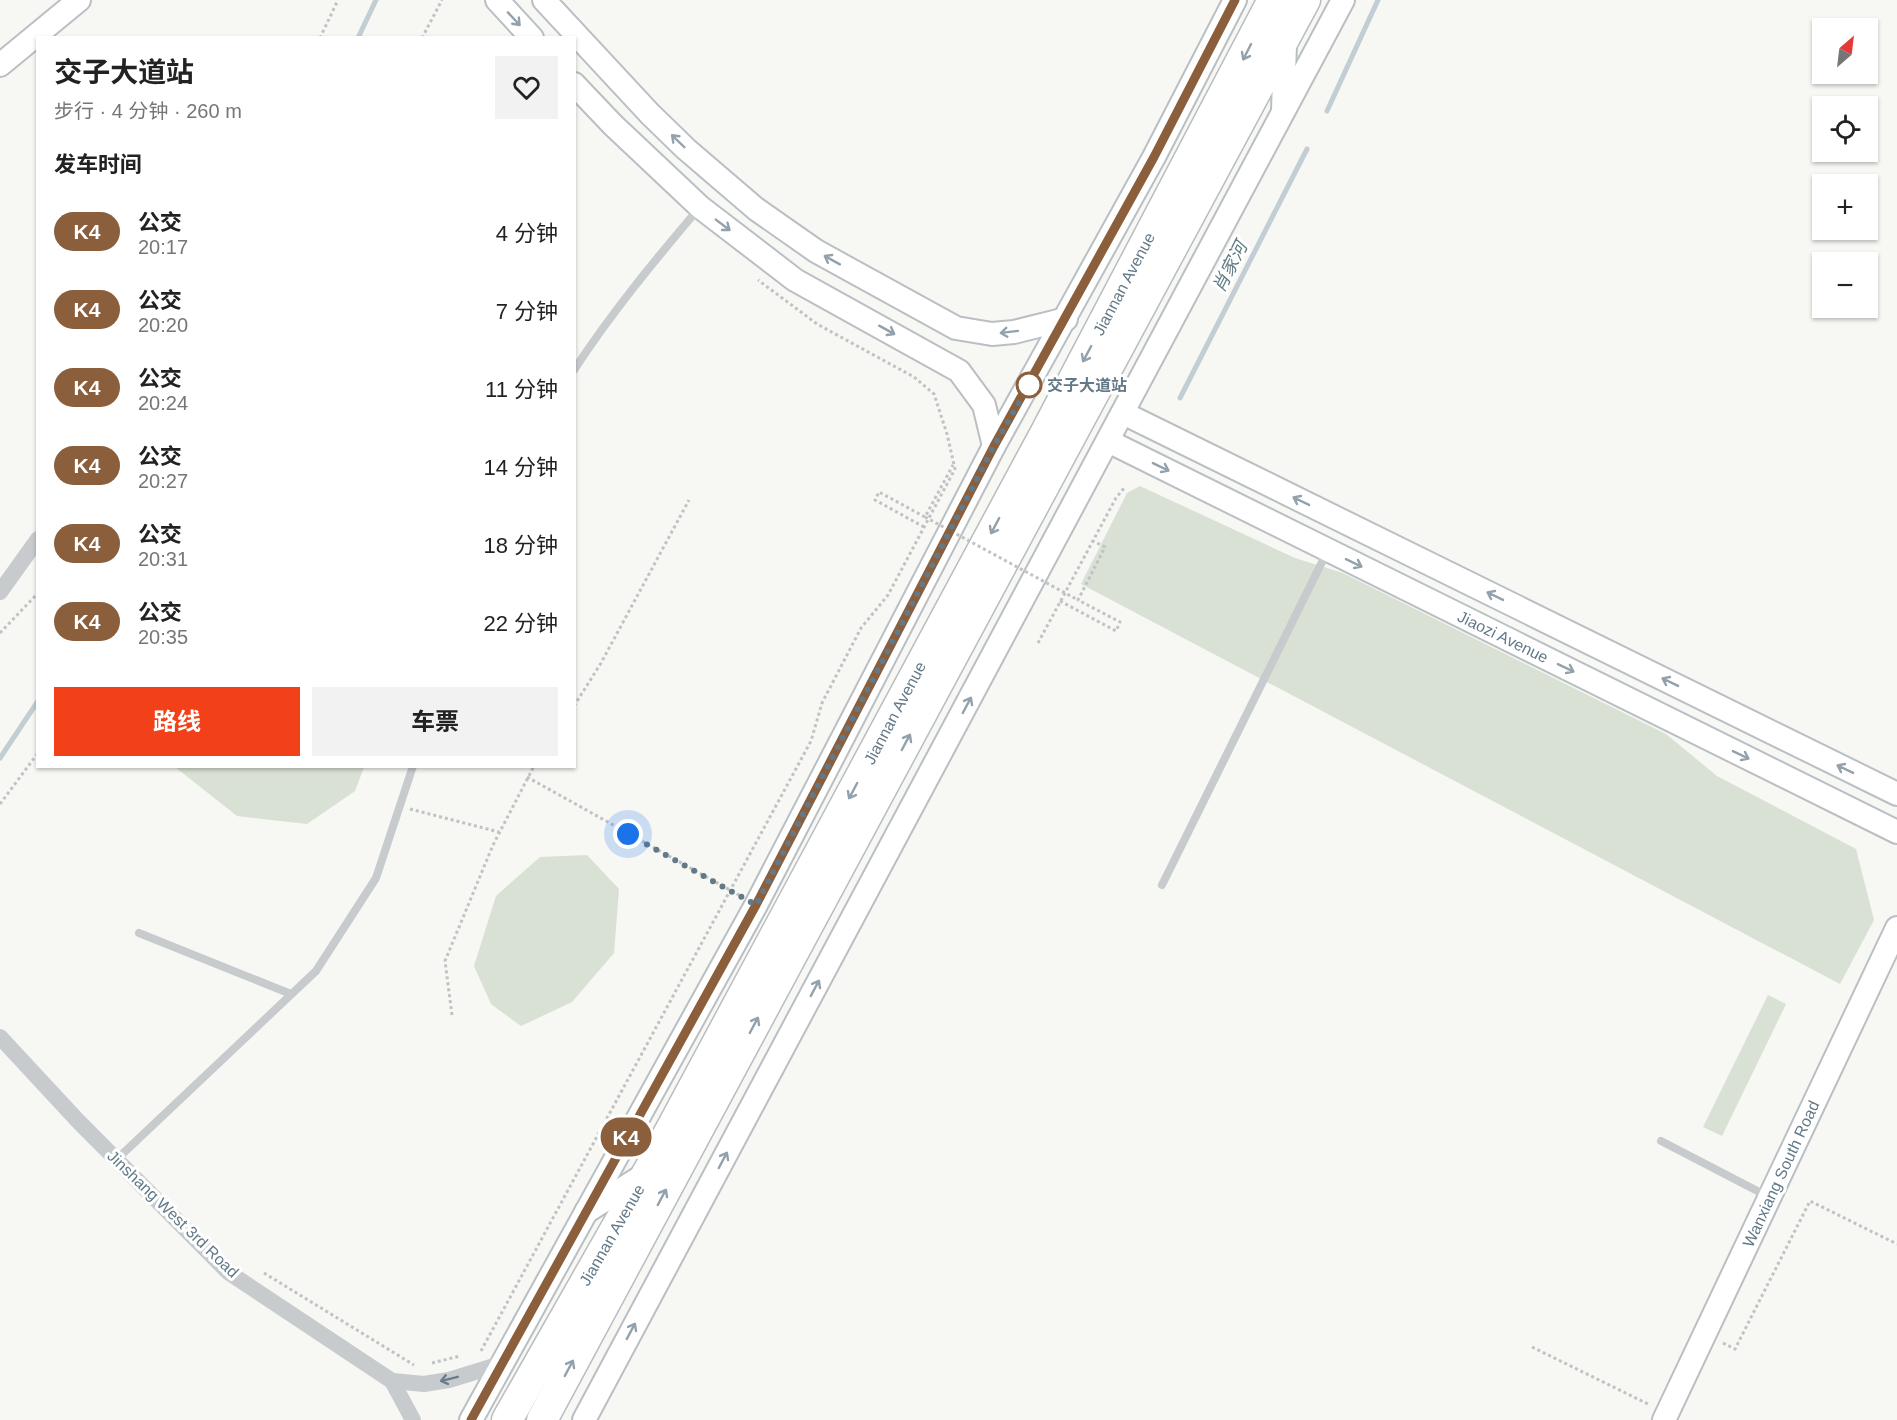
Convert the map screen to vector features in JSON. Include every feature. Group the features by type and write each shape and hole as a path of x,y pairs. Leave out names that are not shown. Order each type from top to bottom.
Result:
{"highway":[{"name":"Jiannan Avenue","path":"507,1420 648,1172 1218,109 1273,0"},
{"name":"Jiannan Avenue","path":"542,1420 1305,0"}],"main road":[{"path":"0,65 79,0"},
{"path":"497,0 530,36"},
{"path":"544,0 650,114 686,149 756,209 816,251 956,328 992,334 1014,332 1066,319"},
{"path":"471,1420 756,905 994,446 1154,157 1235,0"},
{"path":"584,1420 1343,0"},
{"path":"1283,115 1285,38"},
{"path":"576,86 613,125 700,207 795,280 959,371 984,405 994,446"},
{"path":"1154,157 1218,109"},
{"name":"Jiaozi Avenue","path":"1123,413 1897,794"},
{"name":"Jiaozi Avenue","path":"1108,441 1897,832"},
{"name":"Wanxiang South Road","path":"1666,1417 1897,928"},
{"path":"584,1213 648,1172"}],"street":[{"path":"0,592 36,542"},
{"name":"Jinshang West 3rd Road","path":"0,1037 116,1160 228,1272 392,1380 424,1384 449,1380 504,1363"},
{"path":"392,1380 413,1420"}],"lane":[{"path":"576,367 647,269 700,207"},
{"path":"1162,885 1328,550"},
{"path":"116,1160 316,971 376,878 412,768"},
{"path":"139,933 291,994"},
{"path":"1661,1141 1770,1197"}],"path":[{"path":"321,36 338,0"},
{"path":"423,36 442,0"},
{"path":"472,1354 483,1351 811,741 822,703 861,628 888,595 955,469 934,394 914,377 817,324 755,276"},
{"path":"925,517 953,463"},
{"path":"1038,643 1116,498 1124,488"},
{"path":"924,528 875,500 879,492 1120,622 1116,631 1060,601"},
{"path":"576,703 601,663 689,500"},
{"path":"1078,600 1105,547 1093,541"},
{"path":"0,633 36,595"},
{"path":"0,804 36,756"},
{"path":"452,1015 445,961 499,832 533,768"},
{"path":"527,777 756,905"},
{"path":"400,807 499,832"},
{"path":"1705,1335 1735,1349 1810,1202 1897,1244"},
{"path":"257,1268 417,1367"},
{"path":"1532,1347 1666,1417"},
{"path":"428,1364 461,1356"}],"shaded area":[{"path":"1140,486 1295,558 1343,573 1666,734 1717,776 1856,849 1874,920 1840,984 1081,584 1127,493"},
{"path":"176,768 363,768 355,791 307,824 237,816"},
{"path":"587,855 619,889 614,953 572,1002 521,1026 491,1004 474,966 496,896 540,857"},
{"path":"1768,995 1786,1004 1722,1136 1703,1127"}],"waterway":[{"path":"359,36 376,0"},
{"name":"肖家河","path":"1327,111 1378,0"},
{"name":"肖家河","path":"1180,398 1307,149"},
{"path":"0,758 36,704"}],"bus line":[{"name":"K4","path":"471,1420 756,905 994,446 1154,157 1235,0"}],"place":[{"name":"交子大道站","path":"1029,385"}],"route":[{"path":"628,834 756,905 994,446 1029,385"}]}
